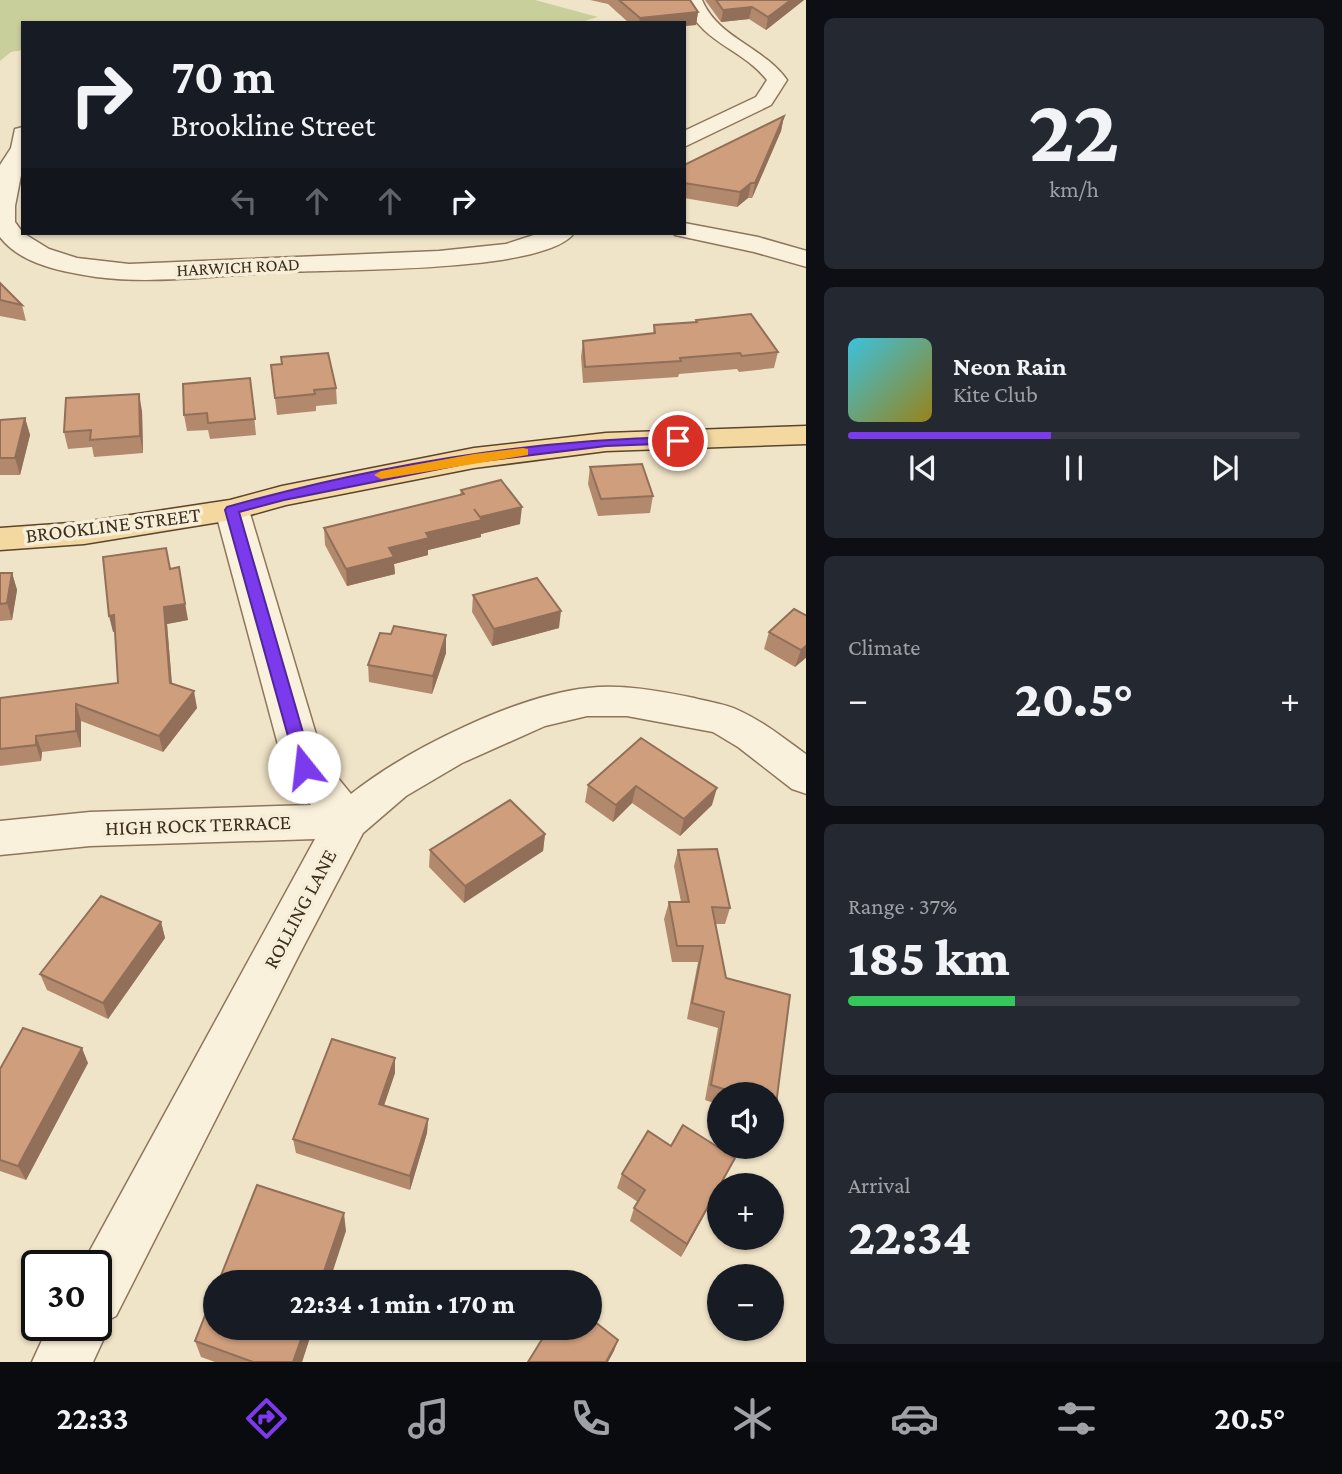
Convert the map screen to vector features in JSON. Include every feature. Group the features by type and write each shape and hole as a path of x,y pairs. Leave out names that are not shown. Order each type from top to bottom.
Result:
{"main road":[{"name":"BROOKLINE STREET","path":"0,539 84,533 232,510 282,496 474,458 606,442 806,435"}],"street":[{"path":"686,139 764,101 777,80 770,68 711,29 697,16 693,0"},
{"name":"HARWICH ROAD","path":"21,147 9,172 1,219 10,235 33,250 66,264 90,270 129,272 434,258 505,252 537,244 557,235"},
{"path":"686,230 806,258"},
{"path":"232,510 304,767 348,821 391,785 448,752 536,715 587,702 627,702 672,708 724,720 752,736 806,777"},
{"name":"HIGH ROCK TERRACE","path":"0,838 90,829 348,821"},
{"name":"ROLLING LANE","path":"112,1266 302,902 348,821"},
{"path":"61,1362 72,1341"}],"green space":[{"path":"0,0 535,0 598,17 584,21 21,21 21,50 11,52 0,61"}],"building":[{"path":"619,0 690,0 698,12 640,18"},
{"path":"716,0 791,0 768,17 752,7 723,10"},
{"path":"784,116 755,183 740,192 686,183 686,164"},
{"path":"0,283 22,305 0,300"},
{"path":"751,314 778,352 585,367 583,341 655,333 654,325"},
{"path":"328,353 336,388 314,390 315,394 275,398 271,365 282,364 281,357"},
{"path":"250,378 255,419 208,423 207,413 184,415 183,384"},
{"path":"139,394 140,436 90,440 91,430 64,432 66,398"},
{"path":"25,418 15,458 0,458 0,420"},
{"path":"642,464 653,496 601,499 590,467"},
{"path":"501,480 522,507 480,517 474,509 482,520 426,533 429,538 389,548 394,557 346,569 324,528 464,494 461,490"},
{"path":"166,548 170,569 179,567 185,604 164,607 170,683 194,691 159,736 76,704 76,731 36,736 36,745 0,749 0,698 118,683 114,615 109,616 103,557"},
{"path":"0,573 12,573 7,603 0,604"},
{"path":"537,578 561,611 494,629 473,595"},
{"path":"794,609 806,615 806,646 801,650 769,632"},
{"path":"394,626 446,635 433,676 368,665 380,633 391,634"},
{"path":"641,738 717,788 684,819 636,786 616,805 588,785"},
{"path":"510,800 545,834 465,886 430,850"},
{"path":"717,849 730,908 712,907 726,978 790,995 779,1082 712,1082 724,1012 692,1003 703,946 677,946 669,902 689,902 678,850"},
{"path":"101,896 161,922 103,1003 40,974"},
{"path":"23,1028 82,1048 18,1166 0,1160 0,1069"},
{"path":"332,1039 395,1058 379,1104 428,1119 410,1176 293,1139"},
{"path":"683,1125 707,1140 707,1159 734,1159 727,1173 707,1173 707,1208 687,1244 634,1208 645,1190 622,1174 648,1131 671,1146"},
{"path":"257,1185 344,1213 324,1270 223,1270"},
{"path":"203,1321 203,1340 301,1340 293,1362 253,1362 195,1341"},
{"path":"602,1327 618,1340 606,1362 528,1362 542,1340 602,1340"}],"slow traffic":[{"path":"381,475 523,452"}],"route":[{"path":"304,767 232,510 382,474 474,458 606,442 678,441"}]}
